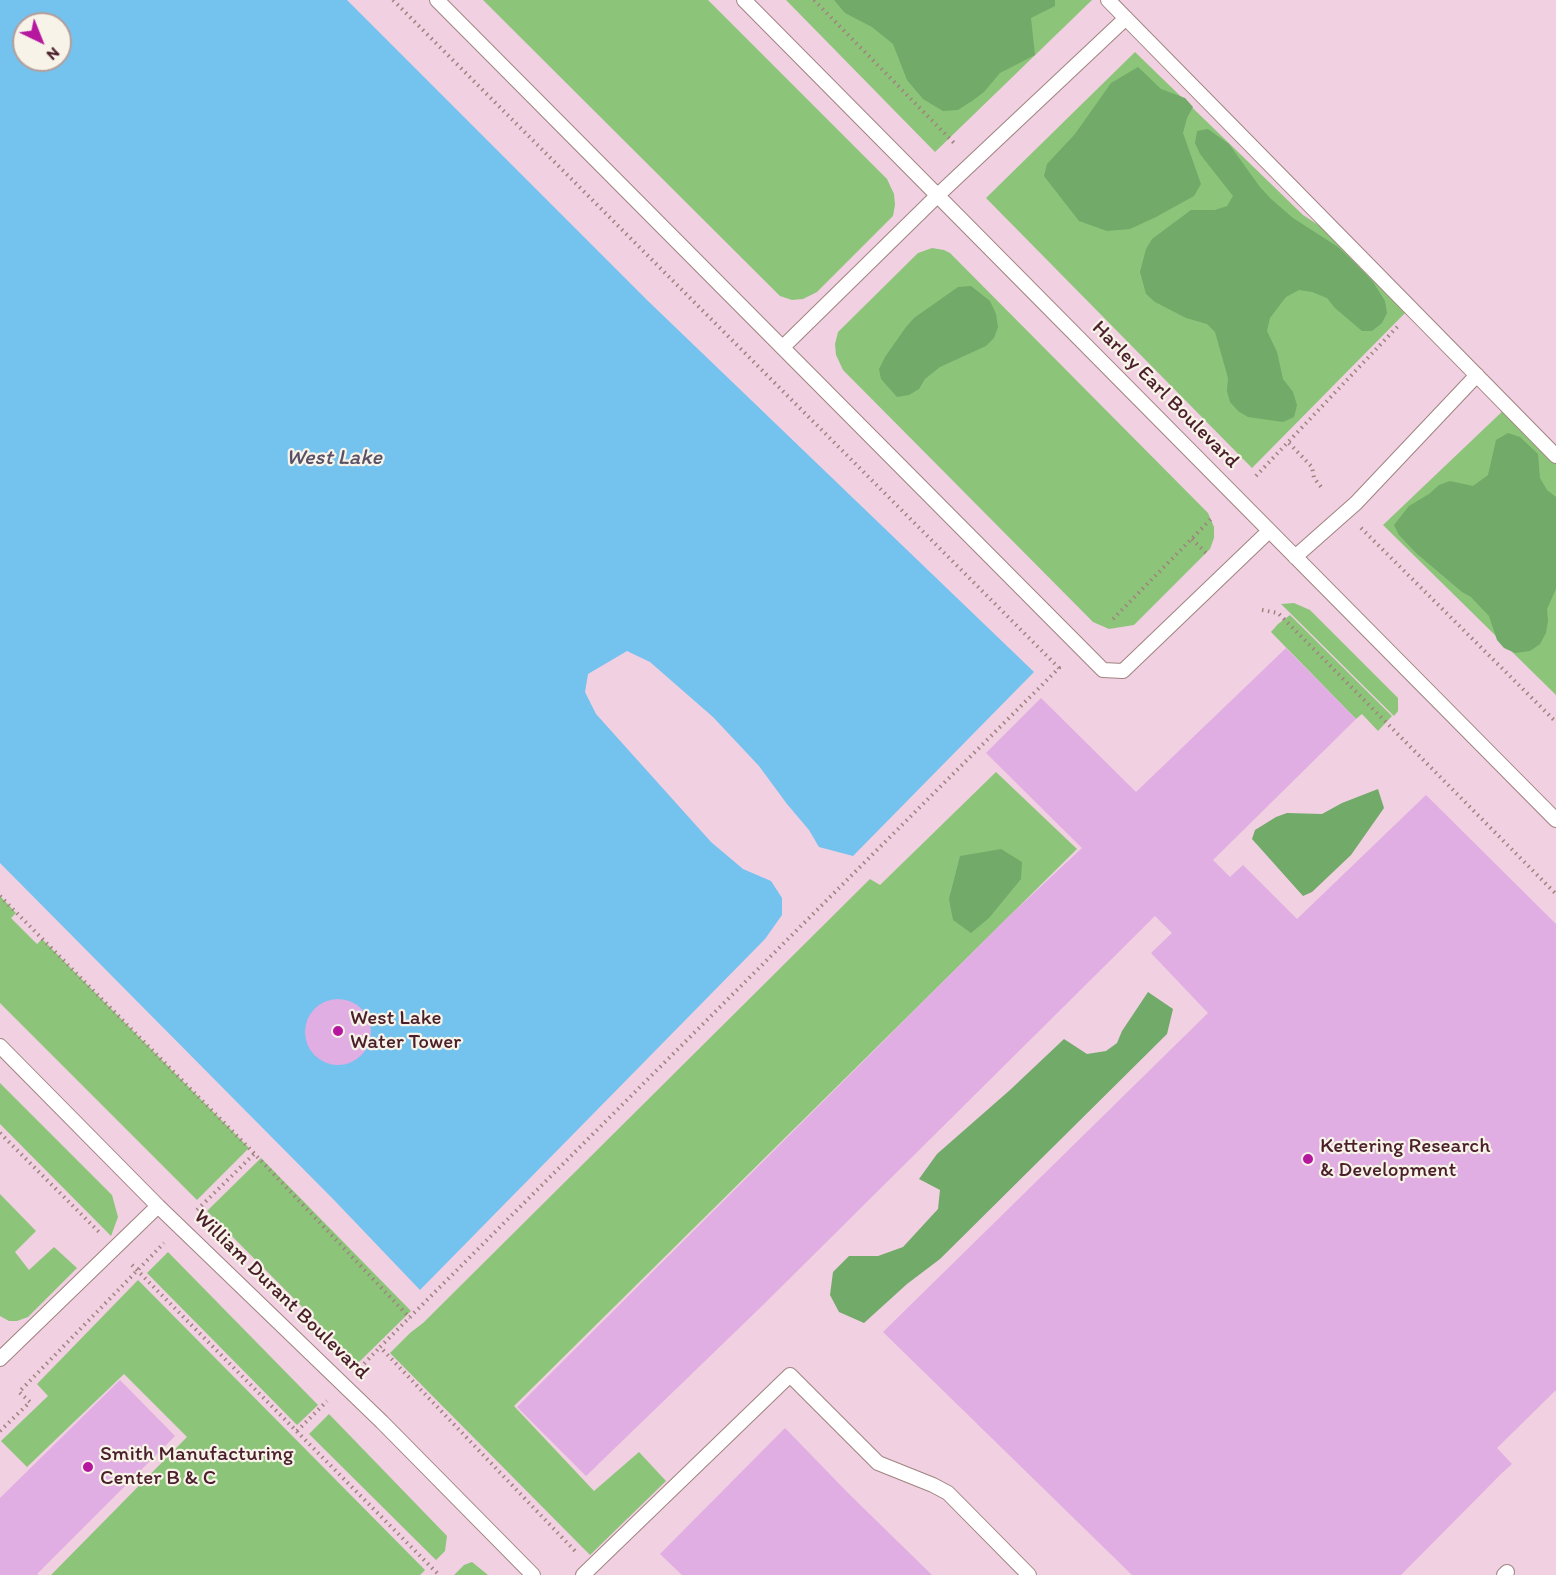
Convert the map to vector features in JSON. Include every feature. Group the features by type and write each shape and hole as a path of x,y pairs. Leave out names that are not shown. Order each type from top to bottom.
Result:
{"lane":[{"path":"437,0 1103,670 1123,671 1269,531"},
{"name":"Harley Earl Boulevard","path":"744,0 1556,820"},
{"path":"1108,0 1556,456"},
{"path":"783,347 938,195 1126,18"},
{"path":"1295,557 1356,503 1477,375"},
{"name":"William Durant Boulevard","path":"0,1046 158,1206 382,1422 533,1575"},
{"path":"0,1359 158,1206"},
{"path":"587,1571 790,1375 878,1463 948,1494 1029,1575"}],"path":[{"path":"393,0 1059,668 380,1347 587,1571"},
{"path":"814,0 955,144"},
{"path":"1256,476 1413,310"},
{"path":"1289,443 1312,467 1314,478 1322,488"},
{"path":"1113,619 1210,519"},
{"path":"1358,524 1556,722"},
{"path":"1192,539 1206,553"},
{"path":"1262,610 1278,614 1556,894"},
{"path":"0,896 249,1148 410,1318"},
{"path":"0,1133 439,1575"},
{"path":"0,1431 30,1402 19,1392 254,1154"}],"shaded area":[{"path":"0,0 1556,0 1556,1575 0,1575"}],"green space":[{"path":"483,0 708,0 887,179 894,194 893,216 817,292 803,299 792,300 780,296"},
{"path":"786,0 1092,0 935,152"},
{"path":"834,0 1055,0 1055,6 1031,18 1035,55 1000,73 984,92 958,110 943,111 923,99 907,80 893,44 872,27 845,13"},
{"path":"1135,52 1303,215 1338,238 1408,310 1252,468 986,198"},
{"path":"1138,67 1161,89 1185,98 1193,107 1183,133 1201,184 1194,196 1156,217 1130,229 1107,231 1079,221 1044,176 1047,164 1075,134 1111,83"},
{"path":"1208,129 1229,144 1271,199 1293,218 1338,247 1356,264 1373,282 1385,301 1387,313 1382,323 1372,331 1362,331 1327,298 1299,290 1286,297 1270,318 1267,331 1277,352 1283,379 1293,392 1297,405 1294,417 1283,422 1248,417 1238,411 1230,402 1227,391 1228,378 1215,332 1207,324 1186,318 1155,302 1146,294 1140,272 1146,249 1152,239 1191,210 1215,210 1227,206 1233,196 1200,154 1195,143 1197,131"},
{"path":"932,248 950,253 1208,513 1214,527 1214,538 1210,549 1134,625 1109,629 1093,622 843,370 836,355 835,344 838,332 918,253"},
{"path":"971,286 990,301 996,314 998,327 994,338 986,346 940,367 925,379 919,389 909,395 897,397 881,379 879,369 885,357 914,318 958,287"},
{"path":"1508,406 1556,459 1556,695 1383,525"},
{"path":"1508,433 1520,437 1538,454 1540,478 1547,490 1556,497 1556,589 1547,609 1546,633 1540,644 1530,651 1515,653 1504,648 1497,640 1489,616 1471,597 1416,553 1399,535 1394,525 1409,506 1439,485 1450,481 1473,486 1488,475 1496,440"},
{"path":"1294,603 1310,610 1398,698 1398,711 1394,716 1281,604"},
{"path":"1290,615 1392,716 1378,731 1362,714 1356,719 1271,632"},
{"path":"996,772 1077,849 514,1406 594,1491 639,1452 666,1481 590,1555 390,1353 423,1323 870,879 880,885"},
{"path":"1378,789 1384,808 1351,855 1312,892 1303,896 1252,839 1255,830 1276,817 1287,813 1322,814 1342,803"},
{"path":"1001,849 1022,862 1021,879 989,918 971,933 953,920 949,899 960,856"},
{"path":"0,896 16,913 11,918 37,944 42,939 249,1148 197,1200 0,1003"},
{"path":"1148,992 1173,1009 1167,1034 940,1259 907,1284 864,1323 839,1312 830,1295 833,1272 849,1256 878,1256 903,1247 938,1209 940,1190 919,1179 937,1154 1064,1039 1087,1054 1106,1051 1117,1043 1122,1031"},
{"path":"0,1083 112,1195 118,1217 111,1236 0,1124"},
{"path":"261,1158 411,1311 358,1363 207,1211"},
{"path":"0,1194 36,1231 15,1252 29,1270 54,1247 77,1268 28,1317 17,1321 9,1321 0,1316"},
{"path":"168,1252 318,1405 297,1425 147,1273"},
{"path":"138,1280 425,1570 420,1575 51,1575 187,1437 124,1374 27,1467 1,1441 48,1396 37,1384"},
{"path":"329,1414 447,1536 445,1551 436,1560 309,1434"},
{"path":"472,1562 488,1575 454,1575 464,1565"}],"water":[{"name":"West Lake","path":"0,0 347,0 648,301 1034,672 853,856 819,847 809,830 759,766 713,717 650,662 627,651 588,674 585,692 596,714 711,842 743,869 771,881 782,898 782,915 765,939 420,1290 0,863"}],"building":[{"name":"Kettering Research & Development","path":"1286,648 1356,719 1213,860 1230,877 1243,865 1297,919 1426,795 1556,924 1556,1390 1497,1448 1512,1464 1401,1575 1132,1575 883,1332 1208,1013 1151,953 1172,933 1155,916 763,1305 586,1476 517,1407 1007,918 1082,848 986,753 1041,698 1136,792"},
{"name":"West Lake Water Tower","path":"331,999 345,999 357,1004 366,1013 371,1032 369,1045 362,1056 345,1065 331,1065 319,1060 310,1051 305,1039 305,1025 310,1013 319,1004"},
{"name":"Smith Manufacturing Center B & C","path":"120,1380 175,1436 37,1574 39,1575 0,1575 0,1498"},
{"path":"785,1428 932,1575 682,1575 660,1554"}],"place":[{"name":"West Lake Water Tower","path":"338,1031"},
{"name":"Kettering Research & Development","path":"1308,1159"},
{"name":"Smith Manufacturing Center B & C","path":"88,1467"}]}
